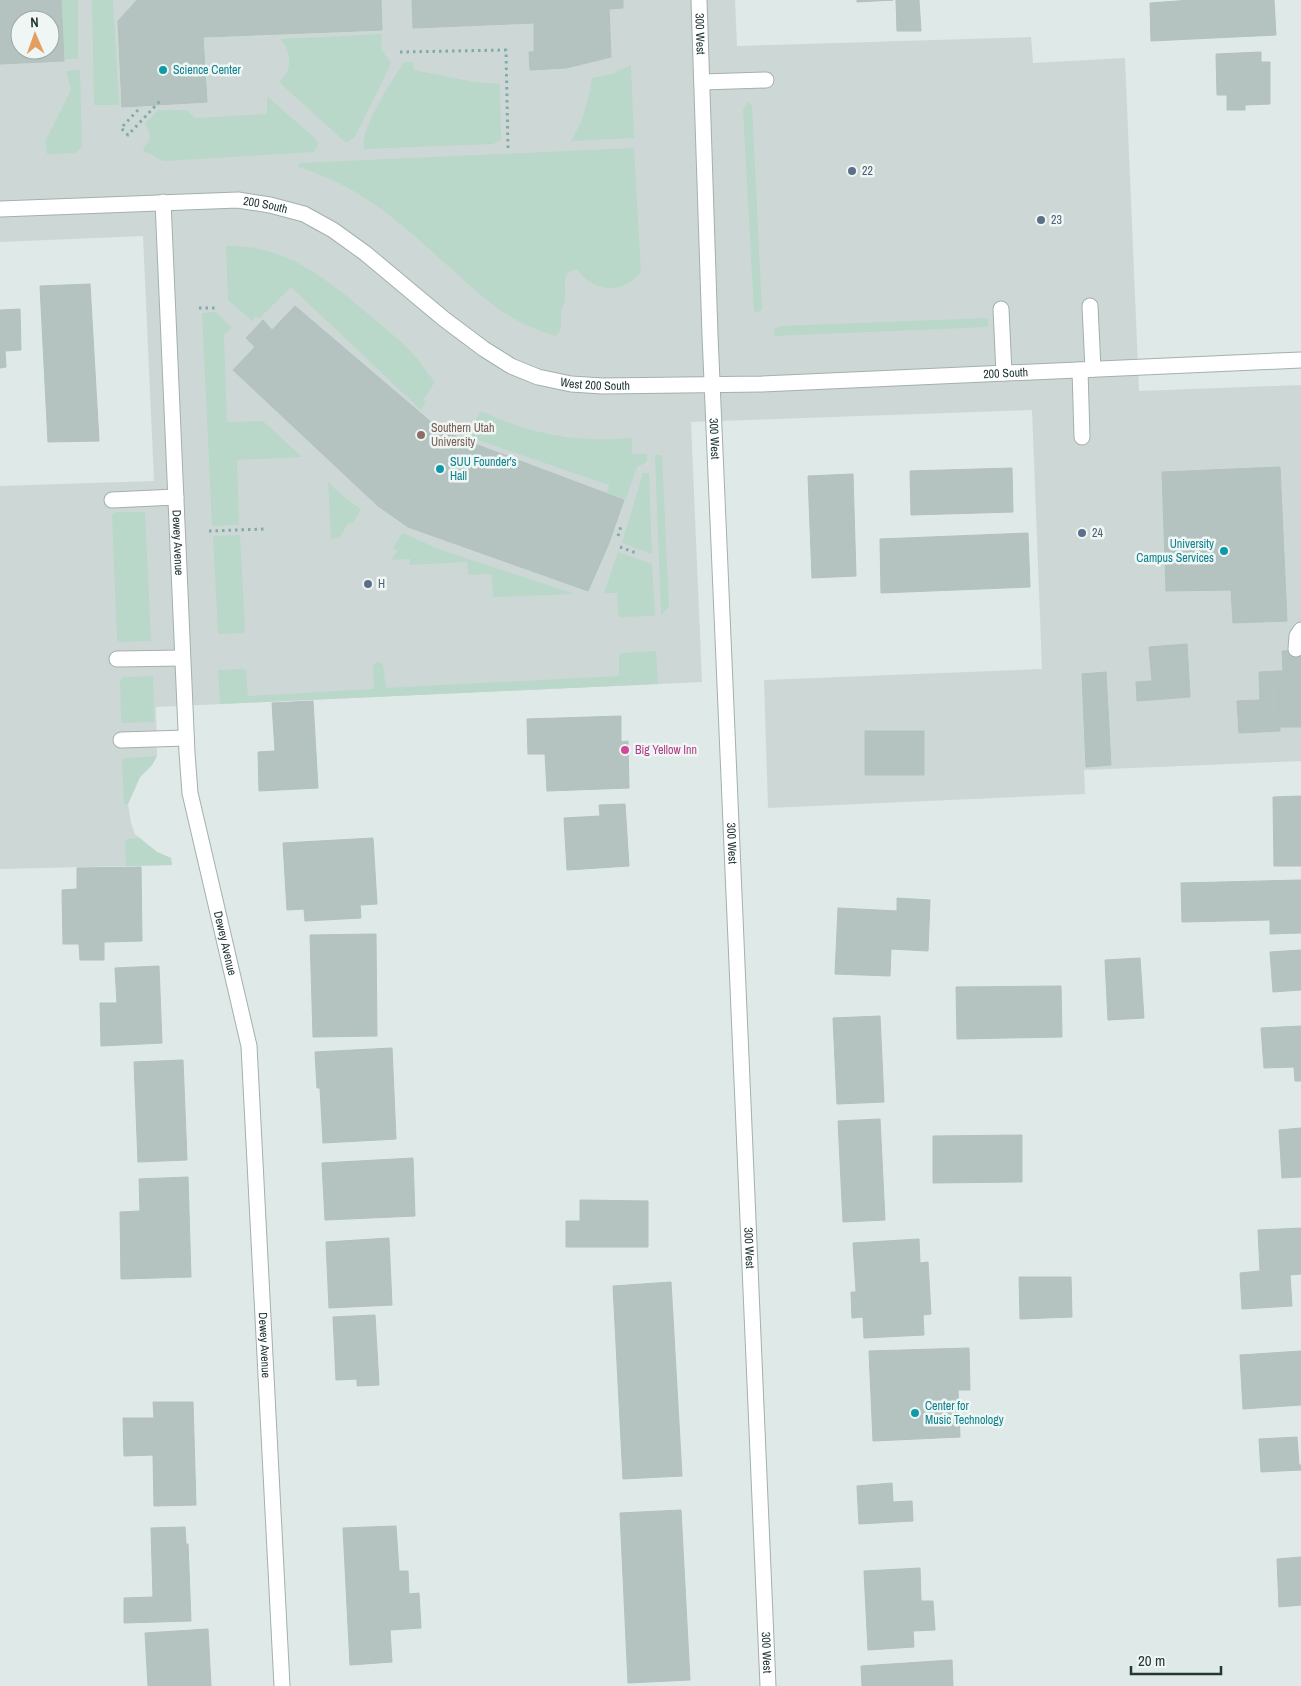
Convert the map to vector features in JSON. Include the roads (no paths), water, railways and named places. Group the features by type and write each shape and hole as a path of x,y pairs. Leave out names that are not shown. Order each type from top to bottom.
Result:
{"street":[{"name":"300 West","path":"699,0 712,385 768,1686"},
{"path":"702,82 766,80"},
{"name":"200 South","path":"0,209 238,200 270,204 304,214 334,230 484,349"},
{"name":"Dewey Avenue","path":"163,202 182,658 190,794 249,1046 282,1686"},
{"path":"1082,437 1090,306"},
{"path":"1001,309 1004,374"},
{"name":"West 200 South","path":"484,349 511,366 538,377 571,384 603,386 712,385"},
{"name":"200 South","path":"712,385 1301,360"},
{"path":"112,500 176,497"},
{"path":"1296,649 1297,636 1301,630"},
{"path":"117,659 182,658"},
{"path":"120,740 186,738"}],"place":[{"name":"Science Center","path":"163,70"},
{"name":"22","path":"852,171"},
{"name":"23","path":"1041,220"},
{"name":"Southern Utah University","path":"421,435"},
{"name":"SUU Founder's Hall","path":"440,469"},
{"name":"24","path":"1082,533"},
{"name":"University Campus Services","path":"1224,551"},
{"name":"H","path":"368,584"},
{"name":"Big Yellow Inn","path":"625,750"},
{"name":"Center for Music Technology","path":"915,1413"}]}
